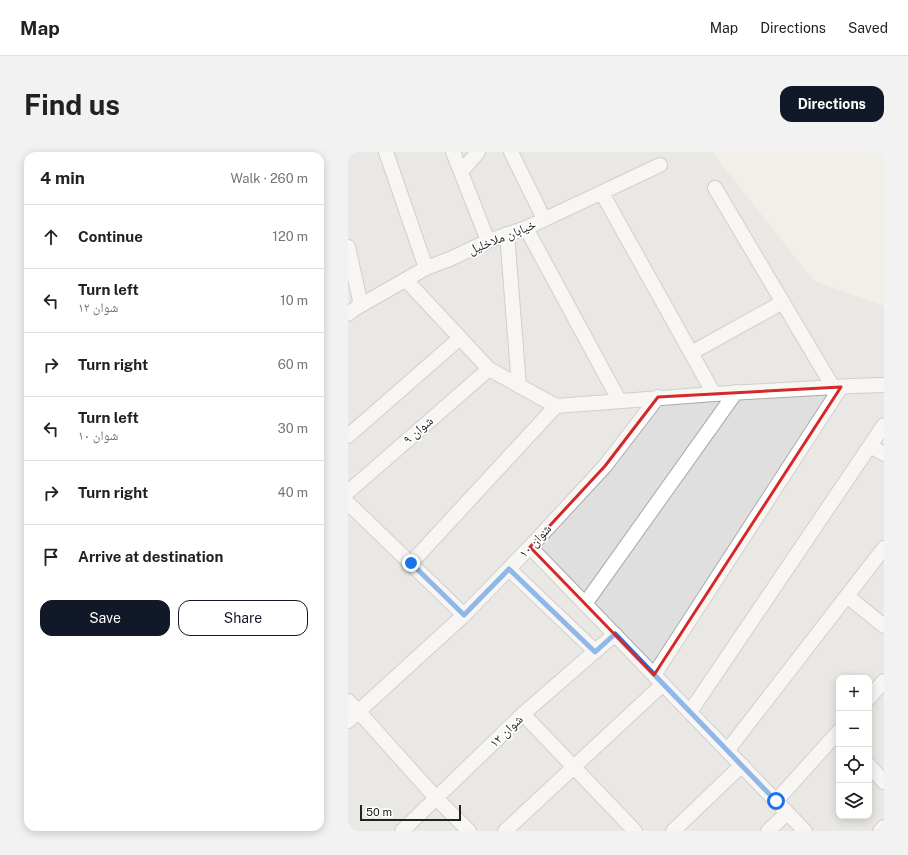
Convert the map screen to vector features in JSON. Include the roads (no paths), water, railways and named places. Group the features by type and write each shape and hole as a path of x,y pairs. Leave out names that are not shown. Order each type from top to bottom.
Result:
{"street":[{"path":"386,152 426,268"},
{"path":"454,152 488,241"},
{"path":"461,172 478,152"},
{"path":"511,152 544,219"},
{"name":"خیابان ملاخلیل","path":"348,314 426,268 450,259 488,241 526,228 660,165"},
{"path":"715,188 783,302 837,387"},
{"path":"602,192 714,394"},
{"path":"526,228 619,400"},
{"path":"507,234 519,386"},
{"path":"348,247 362,305"},
{"path":"406,280 489,369 556,406 736,392 884,385"},
{"path":"691,353 783,302"},
{"path":"348,436 460,338"},
{"name":"شوان ۹","path":"348,492 489,369"},
{"path":"505,831 574,767 658,680 837,387"},
{"path":"585,604 736,392"},
{"name":"شوان ۱۰","path":"348,721 464,615 509,569 605,466 658,397"},
{"path":"411,563 556,406"},
{"path":"690,712 884,425"},
{"path":"870,446 884,454"},
{"path":"348,502 464,615"},
{"path":"530,547 805,831"},
{"path":"727,751 884,548"},
{"path":"509,569 595,652"},
{"path":"847,596 884,626"},
{"name":"شوان ۱۲","path":"402,831 523,714 615,634"},
{"path":"872,695 884,681"},
{"path":"348,701 436,798 469,831"},
{"path":"523,714 635,831"},
{"path":"776,801 836,735"},
{"path":"673,831 742,765"},
{"path":"872,769 884,782"},
{"path":"768,831 788,813"},
{"path":"880,831 884,827"}]}
